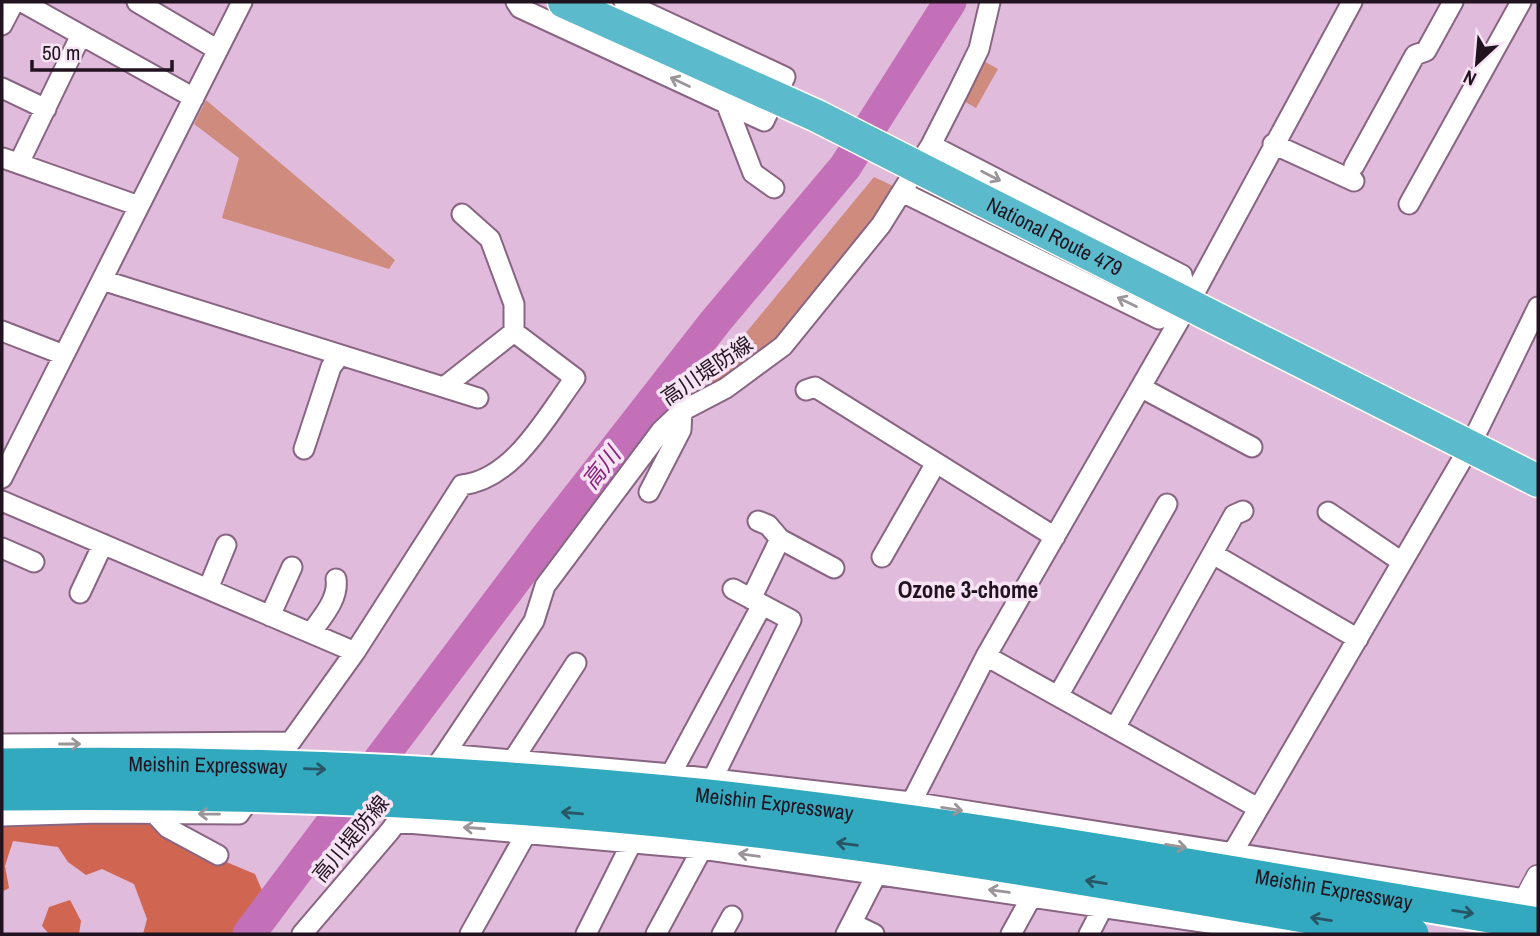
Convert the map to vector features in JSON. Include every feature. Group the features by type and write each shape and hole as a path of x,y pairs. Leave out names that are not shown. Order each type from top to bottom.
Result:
{"highway":[{"name":"National Route 479","path":"564,2 727,90 817,116 1538,481"},
{"name":"Meishin Expressway","path":"2,765 232,766 392,772 708,796 1534,909"},
{"name":"Meishin Expressway","path":"2,794 226,794 378,800 714,826 880,848 1412,934"}],"street":[{"path":"2,25 14,2"},
{"path":"22,2 194,98"},
{"path":"137,2 218,50"},
{"path":"2,478 242,2"},
{"path":"516,2 520,8 727,90 764,121 785,78 624,2"},
{"name":"高川堤防線","path":"302,934 396,822 445,754 534,621 545,586 661,431 682,411 726,388 783,346 881,225 931,145 979,49 990,2"},
{"path":"874,934 850,929 880,873 911,802 986,656 1142,388 1352,2"},
{"path":"1273,144 1354,174 1416,55 1426,51 1452,2"},
{"path":"1409,204 1521,2"},
{"path":"81,35 46,109 11,160 139,206"},
{"path":"2,88 46,109"},
{"path":"727,90 753,173 774,188"},
{"path":"931,145 1182,275 1188,305"},
{"path":"902,191 1160,318 1188,305"},
{"path":"462,214 490,239 514,304 514,332"},
{"path":"102,280 478,398"},
{"path":"1188,927 1470,446 1538,307"},
{"path":"2,331 64,355"},
{"path":"444,387 514,332"},
{"path":"2,816 239,814 355,652 462,485 479,483 500,472 575,378 514,332"},
{"path":"304,449 331,367 340,355"},
{"path":"806,390 815,387 1055,537"},
{"path":"1142,388 1252,447"},
{"path":"649,492 681,430 682,411"},
{"path":"882,557 936,463"},
{"path":"2,501 355,652"},
{"path":"1058,696 1167,504"},
{"path":"1115,728 1234,515 1243,510"},
{"path":"1328,512 1402,562"},
{"path":"758,521 768,525 780,539 834,568"},
{"path":"671,774 757,602 780,539"},
{"path":"80,593 103,544"},
{"path":"208,589 226,545"},
{"path":"2,548 34,562"},
{"path":"1213,554 1358,639"},
{"path":"270,615 292,567"},
{"path":"312,633 333,601 338,588 336,579"},
{"path":"713,778 791,620 733,589"},
{"path":"986,656 1258,808"},
{"path":"513,760 576,663"},
{"path":"2,744 288,743"},
{"path":"445,754 713,778 911,802 1534,909"},
{"path":"154,813 168,828 218,855"},
{"path":"396,822 702,849 1103,907 1188,927 1284,934"},
{"path":"470,934 527,832"},
{"path":"586,934 633,841"},
{"path":"656,934 702,849"},
{"path":"1508,934 1534,909 1538,877"},
{"path":"315,934 333,896"},
{"path":"1012,934 1032,896"},
{"path":"1089,934 1103,907"},
{"path":"722,934 732,916"}],"shaded area":[{"path":"982,60 998,69 976,108 960,99"},
{"path":"206,100 395,260 389,269 222,218 239,158 194,124"},
{"path":"874,177 893,186 873,221 773,342 714,387 707,380"},
{"path":"145,820 164,836 255,874 264,895 237,934 143,934 147,919 134,884 102,869 86,875 68,862 58,847 13,841 5,866 9,888 2,892 2,831 5,824"},
{"path":"70,900 81,921 79,934 49,934 42,926 49,907"}],"waterway":[{"name":"高川","path":"249,934 547,537 715,322 845,167 950,2"}],"district":[{"name":"Ozone 3-chome","path":"968,590"}]}
